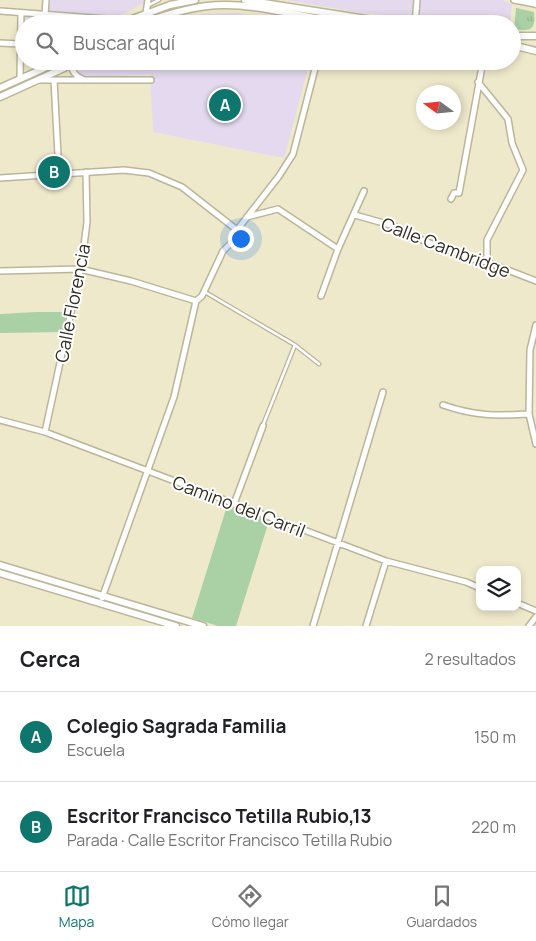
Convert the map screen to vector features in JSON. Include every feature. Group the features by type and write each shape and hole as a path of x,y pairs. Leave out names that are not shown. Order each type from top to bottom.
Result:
{"street":[{"path":"0,11 45,15 46,0"},
{"path":"132,15 147,6 195,0"},
{"path":"245,0 265,1 346,15"},
{"path":"415,15 417,0"},
{"path":"514,0 534,2"},
{"path":"163,15 208,6 236,6 289,15"},
{"path":"521,36 536,36"},
{"path":"0,43 15,44"},
{"path":"521,46 536,50"},
{"path":"20,70 20,79"},
{"path":"0,88 40,70"},
{"path":"0,97 57,70"},
{"path":"72,70 75,76 87,81"},
{"path":"100,603 174,398 196,301 204,292 223,252 235,239 237,230 279,176 293,154 315,70"},
{"path":"451,200 454,193 459,192 462,182 481,70"},
{"path":"38,80 151,80"},
{"path":"54,80 59,174"},
{"path":"478,82 508,119 512,143 523,170 487,240 487,262"},
{"path":"0,178 124,170 149,173 182,187 237,230"},
{"name":"Calle Florencia","path":"45,432 80,269 87,222 86,172"},
{"path":"321,296 338,249 364,191"},
{"path":"247,217 278,209 338,249"},
{"name":"Calle Cambridge","path":"354,215 394,226 419,240 487,262 536,282"},
{"path":"0,270 80,269 131,280 196,301"},
{"path":"536,325 530,350 529,414 536,444"},
{"path":"313,626 383,392"},
{"path":"443,405 462,412 496,416 529,414"},
{"name":"Camino del Carril","path":"0,420 45,432 386,561 476,586"},
{"path":"234,504 262,426"},
{"path":"366,626 386,561"},
{"path":"0,564 203,626"},
{"path":"0,572 176,626"},
{"path":"521,605 536,611"},
{"path":"530,626 536,616"}],"lane":[{"path":"147,6 159,0"},
{"path":"204,292 295,345 319,364"},
{"path":"262,426 295,345"}],"shaded area":[{"path":"46,0 164,0 140,5 120,15 44,15"},
{"path":"284,0 502,0 512,4 511,15 382,15"},
{"path":"237,13 248,15 191,15"},
{"path":"79,70 308,70 284,158 153,132 150,75 81,77"}],"green space":[{"path":"516,8 534,12 533,27 527,30 521,30 521,15 515,15"},
{"path":"67,312 63,332 0,333 0,314"},
{"path":"227,506 269,521 236,626 218,626 192,618"}],"place":[{"name":"Colegio Sagrada Familia","path":"225,105"},
{"name":"Escritor Francisco Tetilla Rubio,13","path":"54,172"}]}
